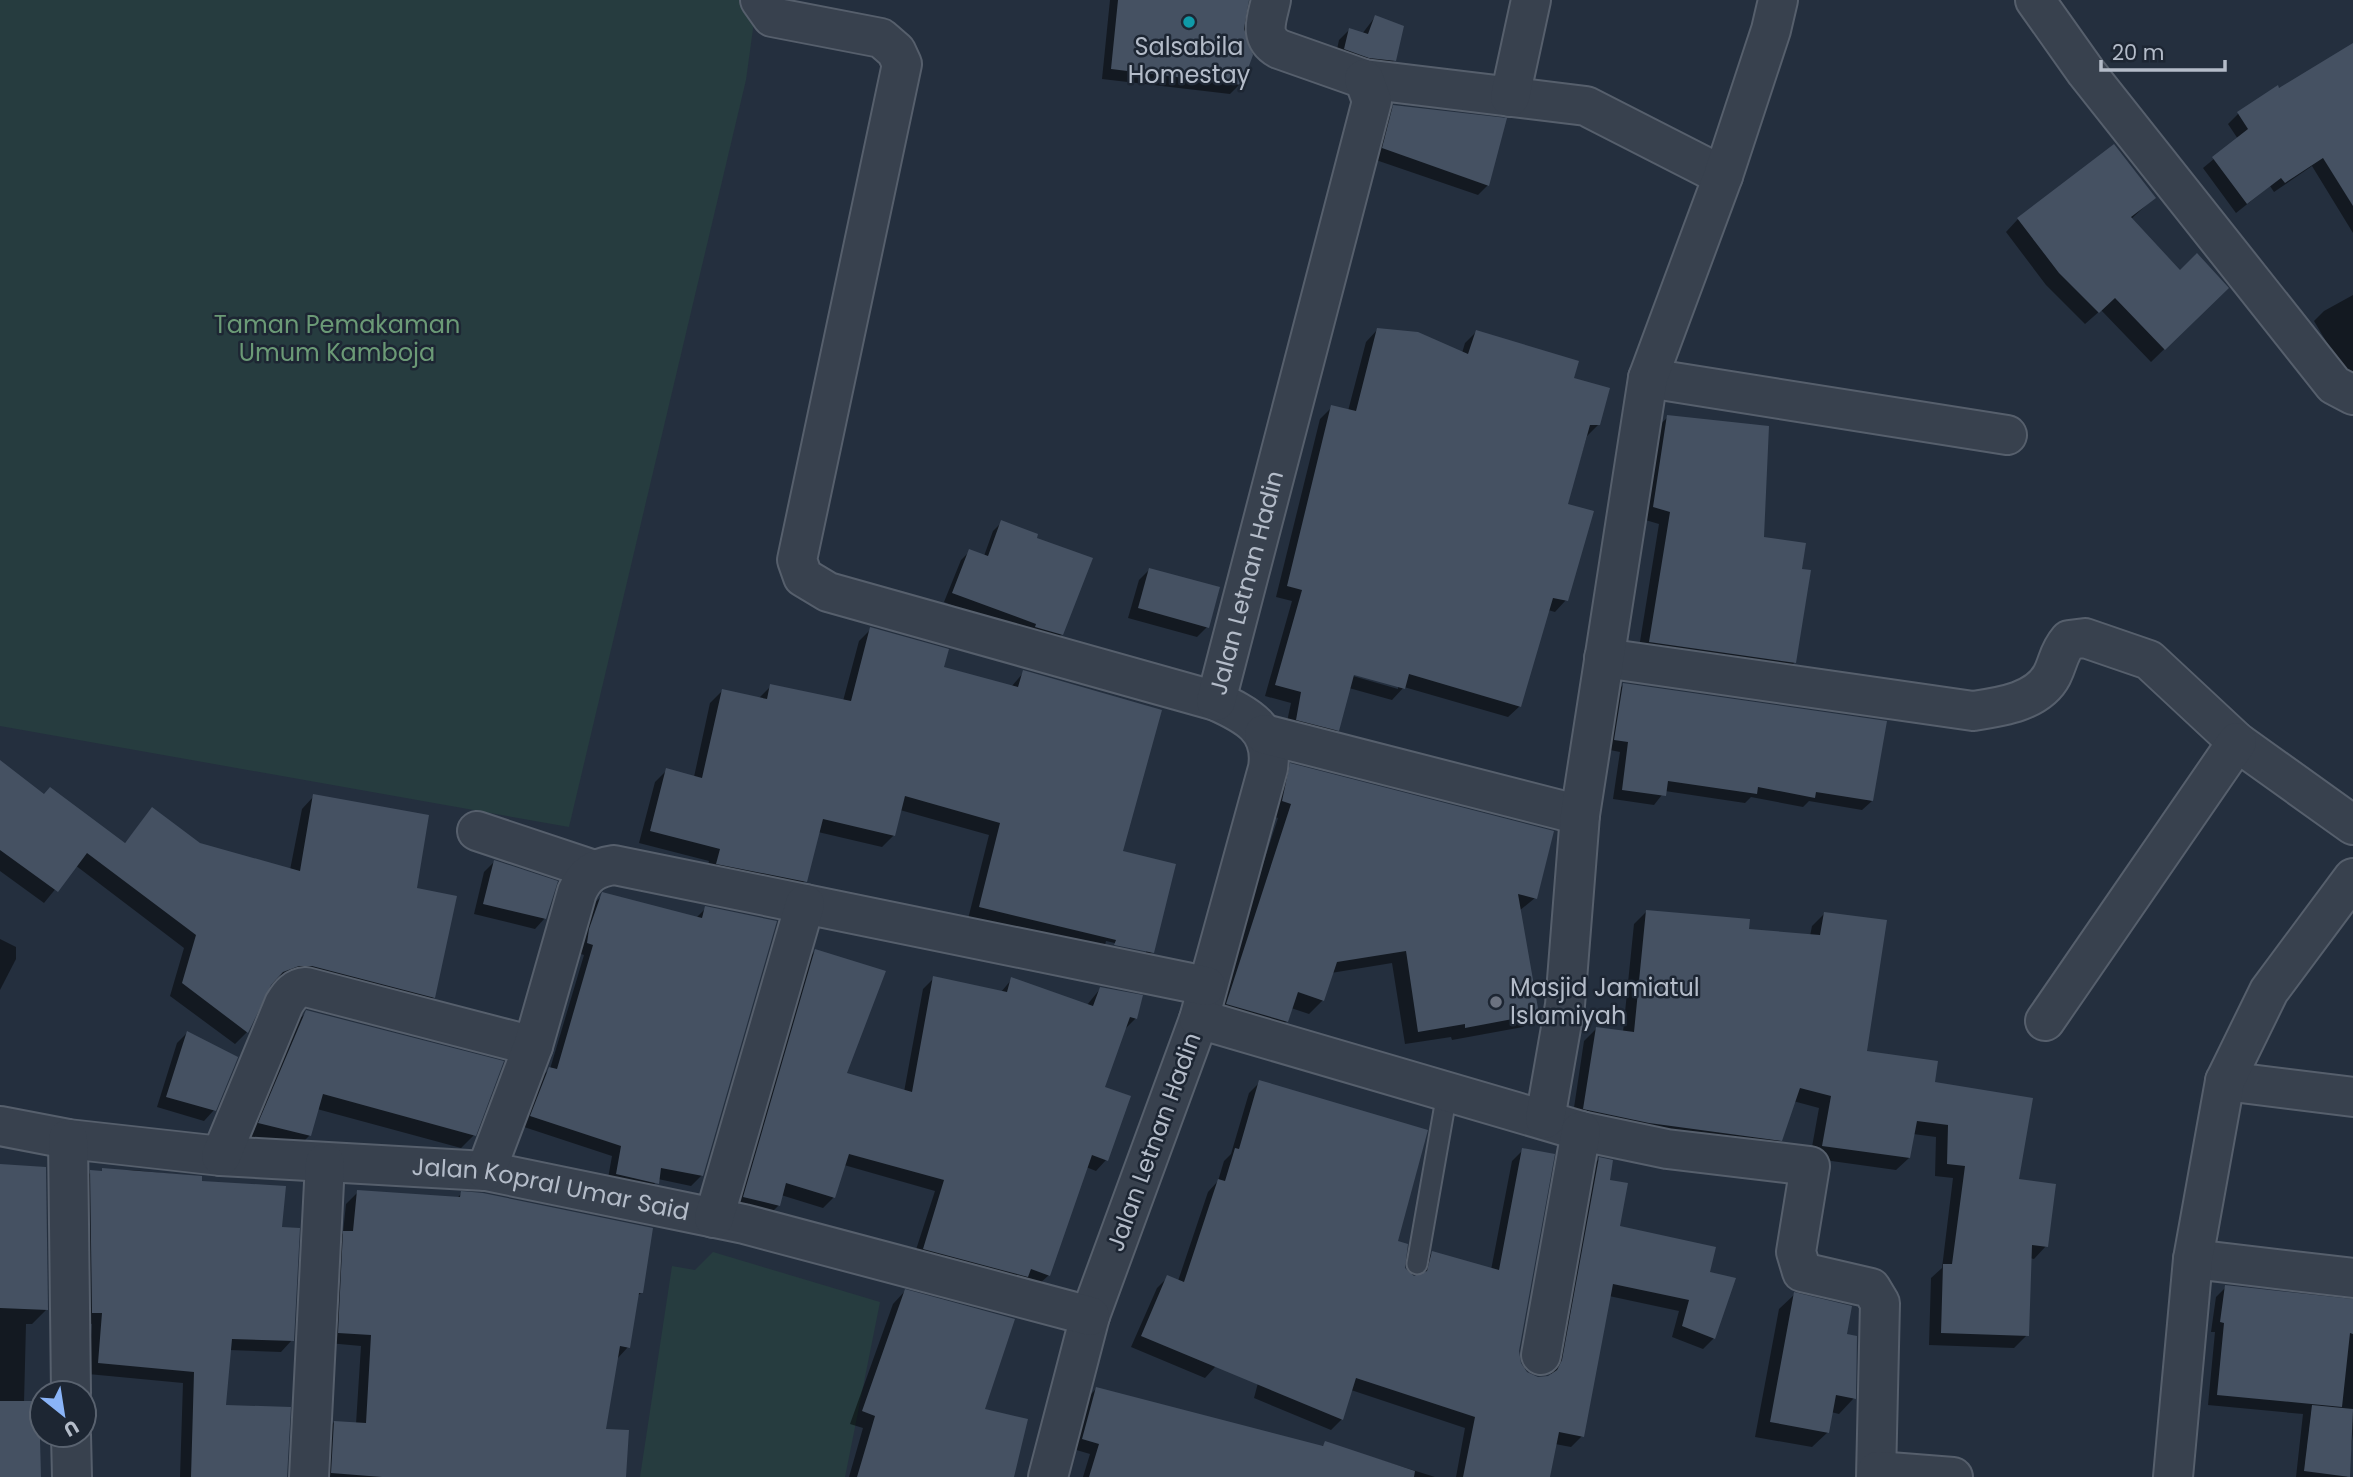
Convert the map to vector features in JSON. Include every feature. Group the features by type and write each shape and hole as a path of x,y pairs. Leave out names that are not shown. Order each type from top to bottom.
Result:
{"street":[{"path":"760,0 772,17 881,38 896,51 902,64 797,560 803,577 828,592 1216,701"},
{"path":"1271,0 1265,34 1270,44 1364,79 1586,106 1723,176"},
{"path":"1510,97 1531,0"},
{"path":"1545,1119 1565,1005 1580,815 1648,378 1723,176 1778,0"},
{"path":"2035,0 2085,72 2334,385 2353,395"},
{"name":"Jalan Letnan Hadin","path":"1048,1477 1090,1317 1202,1003 1268,768 1270,754 1264,734 1247,715 1216,701 1372,100 1364,79"},
{"path":"1648,378 2007,435"},
{"path":"1604,658 1973,711 2005,706 2040,691 2052,674 2058,653 2069,640 2085,638 2149,660 2237,742 2353,825"},
{"path":"1264,734 1580,815"},
{"path":"2045,1021 2237,742"},
{"path":"477,831 594,870"},
{"path":"486,1171 533,1046 577,891 594,870 614,865 805,904 1202,1003 1447,1093 1581,1131 1667,1149 1810,1167 1797,1252 1802,1272 1871,1288 1880,1303 1876,1474 1952,1477"},
{"path":"2174,1477 2193,1259 2225,1081 2269,990 2353,878"},
{"path":"713,1218 805,904"},
{"path":"220,1156 284,1004 289,995 299,988 306,987 533,1046"},
{"path":"2225,1081 2353,1097"},
{"name":"Jalan Kopral Umar Said","path":"0,1126 68,1139 220,1156 486,1171 713,1218 1090,1317"},
{"path":"1541,1355 1581,1131"},
{"path":"68,1139 71,1379"},
{"path":"309,1477 325,1163"},
{"path":"2193,1259 2353,1278"},
{"path":"71,1449 72,1477"}],"lane":[{"path":"1417,1264 1447,1093"}],"green space":[{"name":"Taman Pemakaman Umum Kamboja","path":"0,0 757,0 746,80 569,827 0,726"},
{"path":"713,1252 880,1302 845,1477 640,1477 672,1266 695,1270"}],"building":[{"name":"Salsabila Homestay","path":"1118,0 1249,0 1244,29 1253,55 1242,85 1111,69"},
{"path":"1375,15 1404,26 1396,61 1369,58 1344,49 1349,28 1368,34"},
{"path":"2353,43 2353,206 2323,158 2285,183 2281,178 2247,204 2212,157 2248,129 2237,112 2278,85 2279,88"},
{"path":"1393,105 1507,118 1489,186 1382,148"},
{"path":"2114,144 2156,198 2131,217 2180,270 2197,253 2229,288 2165,350 2115,298 2099,313 2059,273 2017,218"},
{"path":"1377,328 1418,332 1468,354 1476,330 1579,361 1574,378 1610,388 1600,425 1590,425 1568,504 1594,511 1568,601 1553,598 1521,707 1409,674 1405,689 1354,675 1339,731 1296,720 1301,692 1275,685 1302,590 1287,586 1331,405 1356,411"},
{"path":"1667,415 1769,426 1764,537 1806,543 1802,569 1811,570 1796,663 1649,642 1670,512 1653,507"},
{"path":"1001,520 1038,534 1037,538 1093,558 1063,635 1035,627 1036,624 952,593 969,549 988,556"},
{"path":"1149,568 1220,587 1209,628 1138,608"},
{"path":"870,627 949,649 944,667 1018,687 1023,670 1162,710 1123,851 1176,864 1154,953 1114,945 1116,940 979,907 1000,823 905,796 895,836 823,819 807,882 716,864 720,849 650,831 666,768 702,778 722,689 767,699 770,684 851,701"},
{"path":"1623,683 1887,721 1873,801 1816,792 1815,798 1758,787 1757,794 1668,781 1666,796 1622,790 1628,742 1614,740"},
{"path":"0,760 44,794 50,787 125,843 152,807 200,843 300,871 313,794 429,815 417,888 457,896 435,998 312,966 299,966 283,972 271,985 248,1033 182,983 196,935 87,853 58,892 0,850"},
{"path":"1290,763 1554,831 1537,899 1518,894 1539,1014 1465,1028 1465,1024 1418,1032 1406,951 1337,962 1324,1001 1298,992 1288,1022 1226,1004 1291,804 1282,801"},
{"path":"494,860 558,881 546,919 483,904"},
{"path":"602,892 702,918 705,906 777,921 703,1176 661,1168 659,1184 616,1174 621,1146 530,1116 549,1067 557,1069 593,945 587,943 589,929"},
{"path":"1646,910 1750,919 1749,929 1820,935 1824,912 1887,920 1867,1051 1938,1061 1935,1082 2033,1098 2019,1179 2056,1184 2048,1247 2032,1245 2029,1336 1941,1333 1943,1264 1952,1264 1965,1166 1947,1164 1948,1125 1917,1121 1910,1158 1822,1146 1831,1096 1800,1088 1782,1141 1649,1123 1583,1109 1596,1027 1634,1032"},
{"path":"815,949 886,971 847,1073 912,1092 933,976 1007,992 1011,977 1093,1006 1100,987 1143,995 1137,1019 1130,1017 1105,1087 1131,1096 1108,1161 1092,1155 1050,1276 1031,1269 1028,1277 923,1249 944,1180 849,1154 835,1198 786,1183 780,1206 743,1197"},
{"path":"306,1010 504,1061 476,1136 323,1094 311,1136 258,1123"},
{"path":"187,1031 238,1057 239,1055 216,1111 166,1097"},
{"path":"1259,1080 1428,1130 1398,1241 1408,1244 1405,1268 1414,1276 1427,1271 1432,1251 1499,1270 1522,1148 1555,1154 1519,1351 1521,1363 1527,1372 1538,1377 1548,1376 1557,1370 1562,1360 1599,1157 1613,1160 1610,1180 1628,1183 1620,1226 1716,1247 1710,1272 1736,1278 1715,1339 1682,1326 1689,1300 1613,1284 1584,1437 1559,1432 1550,1477 1463,1477 1475,1417 1356,1378 1343,1420 1141,1336 1167,1275 1184,1282 1218,1179 1225,1181 1235,1148 1239,1149"},
{"path":"0,1164 46,1167 48,1310 0,1308"},
{"path":"102,1168 202,1176 202,1181 286,1186 282,1227 300,1228 294,1341 232,1339 226,1405 291,1407 287,1477 191,1477 194,1372 98,1363 102,1313 92,1313 90,1170 102,1171"},
{"path":"357,1190 460,1197 461,1191 483,1193 653,1228 643,1293 639,1293 630,1348 620,1346 606,1429 629,1430 626,1477 382,1477 331,1473 334,1421 366,1423 371,1335 338,1333 343,1231 353,1231"},
{"path":"2225,1285 2353,1299 2353,1334 2350,1333 2342,1407 2217,1395 2224,1323 2220,1322"},
{"path":"905,1289 1015,1319 985,1409 1028,1419 1014,1477 857,1477 875,1416 862,1411"},
{"path":"1794,1292 1852,1306 1847,1334 1857,1336 1856,1399 1836,1395 1829,1433 1770,1422"},
{"path":"1096,1387 1323,1446 1325,1441 1415,1471 1414,1477 1089,1477 1099,1444 1082,1439"},
{"path":"0,1401 28,1401 28,1449 40,1449 41,1477 0,1477"},
{"path":"2312,1405 2353,1409 2350,1477 2304,1471"}],"place":[{"name":"Salsabila Homestay","path":"1189,22"},
{"name":"Masjid Jamiatul Islamiyah","path":"1496,1002"}]}
